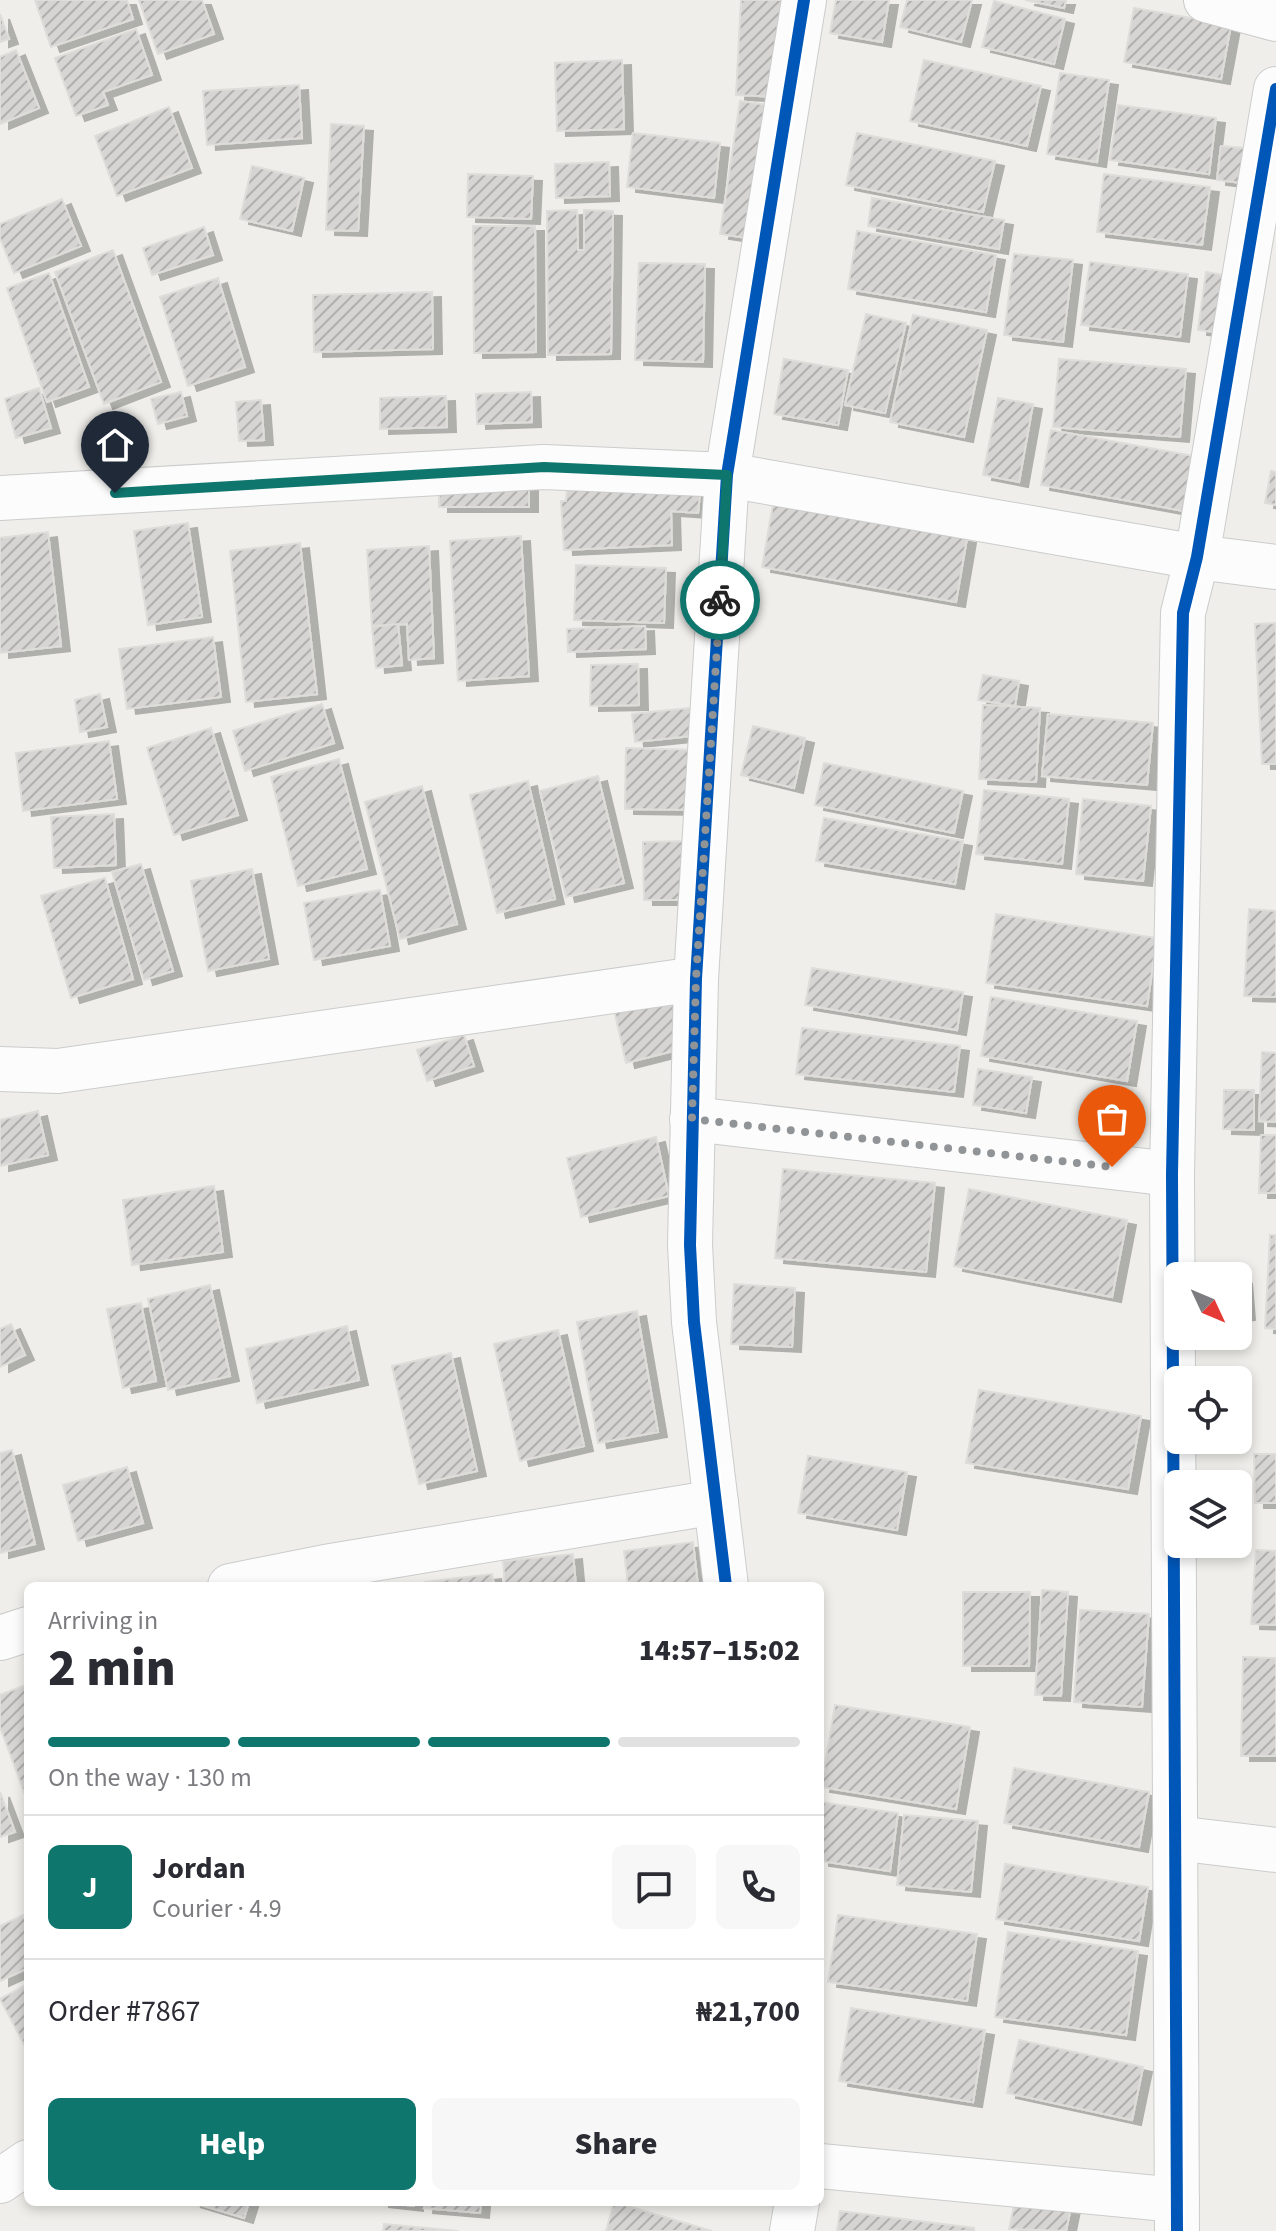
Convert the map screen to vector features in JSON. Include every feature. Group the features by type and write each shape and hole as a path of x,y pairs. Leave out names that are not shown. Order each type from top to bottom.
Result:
{"street":[{"path":"726,1582 694,1322 690,1245 696,979 727,475 804,0"},
{"path":"1206,0 1276,19"},
{"path":"824,2167 1177,2215 1172,1174 1183,613 1197,557 1276,89"},
{"path":"0,498 544,467 727,475 1197,557 1276,567"},
{"path":"0,1069 58,1071 696,979"},
{"path":"692,1119 1172,1174"},
{"path":"250,1582 716,1502"},
{"path":"0,1638 24,1630"},
{"path":"1175,1838 1276,1850"},
{"path":"0,2181 24,2165"},
{"path":"792,2231 796,2206"}],"building":[{"path":"35,0 127,0 133,19 51,47"},
{"path":"139,0 202,0 214,34 158,54"},
{"path":"741,0 787,0 782,97 736,95"},
{"path":"836,0 889,0 882,42 830,33"},
{"path":"907,0 972,0 961,42 900,27"},
{"path":"1025,0 1066,0 1064,8"},
{"path":"994,1 1065,19 1054,64 982,47"},
{"path":"1134,8 1231,25 1221,79 1124,62"},
{"path":"0,14 9,39 0,42"},
{"path":"136,29 152,75 103,92 108,105 76,116 55,58"},
{"path":"16,50 39,108 0,124 0,57"},
{"path":"622,60 624,129 557,131 555,63"},
{"path":"924,60 1041,86 1027,146 910,121"},
{"path":"1060,73 1109,80 1097,162 1047,154"},
{"path":"299,85 302,138 207,145 203,91"},
{"path":"740,101 775,106 754,239 720,234"},
{"path":"1118,105 1216,118 1209,174 1110,160"},
{"path":"169,107 192,168 117,196 95,136"},
{"path":"331,124 364,126 358,231 326,230"},
{"path":"633,133 720,143 714,198 627,187"},
{"path":"857,133 995,161 983,212 846,185"},
{"path":"1221,146 1245,148 1241,183 1217,180"},
{"path":"609,162 610,196 556,198 555,164"},
{"path":"252,166 304,178 292,231 240,219"},
{"path":"468,174 533,176 531,219 467,217"},
{"path":"1104,174 1210,187 1202,245 1097,232"},
{"path":"872,198 1004,220 999,249 868,226"},
{"path":"62,199 81,246 14,273 0,238 0,224"},
{"path":"577,210 578,250 584,250 584,210 613,211 611,354 548,355 547,211"},
{"path":"473,226 535,226 536,352 474,353"},
{"path":"204,227 213,255 152,275 143,248"},
{"path":"857,231 996,255 986,312 848,289"},
{"path":"113,250 161,382 104,404 55,272"},
{"path":"1014,254 1073,260 1063,342 1004,335"},
{"path":"1090,262 1188,274 1180,337 1081,325"},
{"path":"639,263 705,264 703,362 635,360"},
{"path":"1206,272 1230,276 1222,333 1198,330"},
{"path":"49,273 89,387 47,402 7,288"},
{"path":"218,278 245,367 188,386 160,297"},
{"path":"432,292 433,349 314,352 313,295"},
{"path":"866,314 906,323 885,413 845,405"},
{"path":"913,315 987,330 964,437 890,422"},
{"path":"784,359 848,370 838,425 774,414"},
{"path":"1059,359 1186,369 1180,437 1053,427"},
{"path":"39,388 51,428 16,438 5,399"},
{"path":"181,392 187,416 158,424 151,399"},
{"path":"531,392 532,422 477,424 476,394"},
{"path":"446,396 447,427 380,429 380,398"},
{"path":"998,398 1033,404 1019,482 983,475"},
{"path":"261,400 264,440 239,441 236,402"},
{"path":"1051,430 1194,456 1184,511 1041,485"},
{"path":"1271,471 1276,472 1276,505 1265,503"},
{"path":"568,473 701,484 698,513 671,511 672,545 564,550 561,501 566,501"},
{"path":"529,478 529,507 439,507 439,479"},
{"path":"773,504 967,538 956,602 762,567"},
{"path":"188,523 202,617 148,625 134,531"},
{"path":"48,532 61,646 0,653 0,538"},
{"path":"521,536 529,676 458,681 450,541"},
{"path":"300,543 317,694 246,702 230,551"},
{"path":"429,546 434,658 409,660 407,624 372,626 367,550"},
{"path":"576,565 666,568 664,623 574,620"},
{"path":"1276,623 1276,764 1262,764 1255,624"},
{"path":"398,624 402,665 376,668 372,627"},
{"path":"645,626 646,649 568,652 567,629"},
{"path":"213,637 221,697 127,709 119,649"},
{"path":"638,664 639,705 590,706 591,665"},
{"path":"983,675 1019,681 1015,706 978,700"},
{"path":"100,694 107,727 80,732 75,700"},
{"path":"322,704 334,743 245,771 233,731"},
{"path":"983,705 1040,708 1036,782 979,779"},
{"path":"699,707 701,735 635,742 632,714"},
{"path":"1048,714 1153,723 1147,785 1042,776"},
{"path":"753,726 805,738 794,788 741,775"},
{"path":"211,728 238,815 174,835 147,748"},
{"path":"109,741 117,799 23,811 16,753"},
{"path":"626,748 696,750 695,810 625,809"},
{"path":"339,759 367,869 298,886 271,777"},
{"path":"824,763 963,791 954,833 815,805"},
{"path":"598,776 624,883 566,897 540,791"},
{"path":"528,781 555,899 497,913 470,795"},
{"path":"422,786 457,924 400,939 365,802"},
{"path":"984,790 1069,799 1062,864 976,854"},
{"path":"1083,799 1151,806 1143,881 1076,874"},
{"path":"114,814 116,865 54,868 51,817"},
{"path":"824,818 963,841 955,884 816,861"},
{"path":"692,841 693,900 644,900 643,842"},
{"path":"141,864 173,971 144,980 112,872"},
{"path":"252,869 269,959 208,971 191,881"},
{"path":"105,878 133,979 71,998 41,896"},
{"path":"380,890 390,946 314,960 304,903"},
{"path":"1249,909 1276,911 1276,997 1244,996"},
{"path":"996,914 1157,938 1147,1006 986,983"},
{"path":"812,968 963,992 957,1030 805,1005"},
{"path":"672,991 685,1048 626,1063 613,1005"},
{"path":"991,997 1137,1021 1127,1081 981,1056"},
{"path":"802,1028 960,1046 954,1092 796,1074"},
{"path":"464,1035 474,1066 427,1081 417,1050"},
{"path":"1262,1052 1276,1053 1276,1122 1259,1121"},
{"path":"978,1069 1032,1077 1026,1113 973,1105"},
{"path":"1224,1090 1254,1090 1254,1130 1223,1129"},
{"path":"38,1111 48,1155 0,1166 0,1120"},
{"path":"1261,1135 1276,1135 1276,1193 1259,1193"},
{"path":"656,1137 669,1196 581,1217 567,1158"},
{"path":"783,1169 935,1183 926,1272 775,1258"},
{"path":"214,1186 223,1252 132,1265 123,1200"},
{"path":"969,1189 1127,1220 1112,1297 954,1266"},
{"path":"1270,1235 1276,1235 1276,1329 1265,1328"},
{"path":"734,1284 795,1288 792,1347 731,1344"},
{"path":"210,1285 230,1376 168,1390 148,1299"},
{"path":"141,1303 156,1381 123,1388 107,1309"},
{"path":"637,1311 658,1432 598,1443 577,1322"},
{"path":"11,1324 25,1355 0,1367 0,1329"},
{"path":"347,1326 359,1380 257,1403 246,1349"},
{"path":"558,1330 584,1446 520,1461 494,1344"},
{"path":"451,1353 477,1471 419,1484 392,1366"},
{"path":"979,1390 1141,1416 1128,1489 966,1463"},
{"path":"12,1450 35,1544 0,1553 0,1453"},
{"path":"1254,1454 1276,1454 1276,1503 1255,1503"},
{"path":"808,1456 907,1472 897,1530 798,1513"},
{"path":"127,1467 143,1523 78,1541 63,1485"},
{"path":"693,1542 698,1582 628,1582 624,1551"},
{"path":"1256,1550 1276,1551 1276,1625 1251,1624"},
{"path":"573,1554 576,1582 505,1582 503,1561"},
{"path":"492,1574 493,1582 425,1582"},
{"path":"1042,1590 1068,1592 1061,1696 1035,1695"},
{"path":"963,1592 1030,1592 1029,1666 963,1666"},
{"path":"1080,1610 1149,1614 1142,1707 1074,1702"},
{"path":"1243,1657 1276,1658 1276,1756 1241,1756"},
{"path":"24,1686 24,1792 0,1727 0,1695"},
{"path":"835,1705 970,1727 956,1809 824,1787"},
{"path":"1014,1768 1149,1792 1139,1847 1004,1823"},
{"path":"0,1792 15,1832 0,1837"},
{"path":"824,1803 898,1813 890,1871 824,1862"},
{"path":"904,1815 978,1821 971,1892 897,1885"},
{"path":"1005,1864 1148,1887 1139,1941 996,1919"},
{"path":"838,1915 977,1934 967,2001 828,1982"},
{"path":"24,1917 24,1970 0,1981 0,1926"},
{"path":"1008,1932 1138,1951 1126,2035 995,2017"},
{"path":"24,1986 24,2044 0,1999"},
{"path":"851,2008 985,2030 973,2102 839,2081"},
{"path":"1019,2040 1143,2067 1132,2120 1007,2093"},
{"path":"1017,2191 1072,2202 1066,2231 1009,2229"},
{"path":"204,2206 248,2206 244,2218"},
{"path":"424,2206 481,2206 480,2213"},
{"path":"613,2206 628,2206 712,2231 606,2231"},
{"path":"840,2211 974,2228 974,2231 837,2231"},
{"path":"384,2224 458,2231 383,2231"}],"cycle path":[{"path":"726,1582 694,1322 690,1245 696,979 727,475 804,0"},
{"path":"1177,2231 1172,1174 1183,613 1197,557 1276,89"}],"way so far":[{"path":"720,600 696,979 692,1119 1112,1167"}],"route":[{"path":"115,493 544,467 727,475 720,600"}]}
